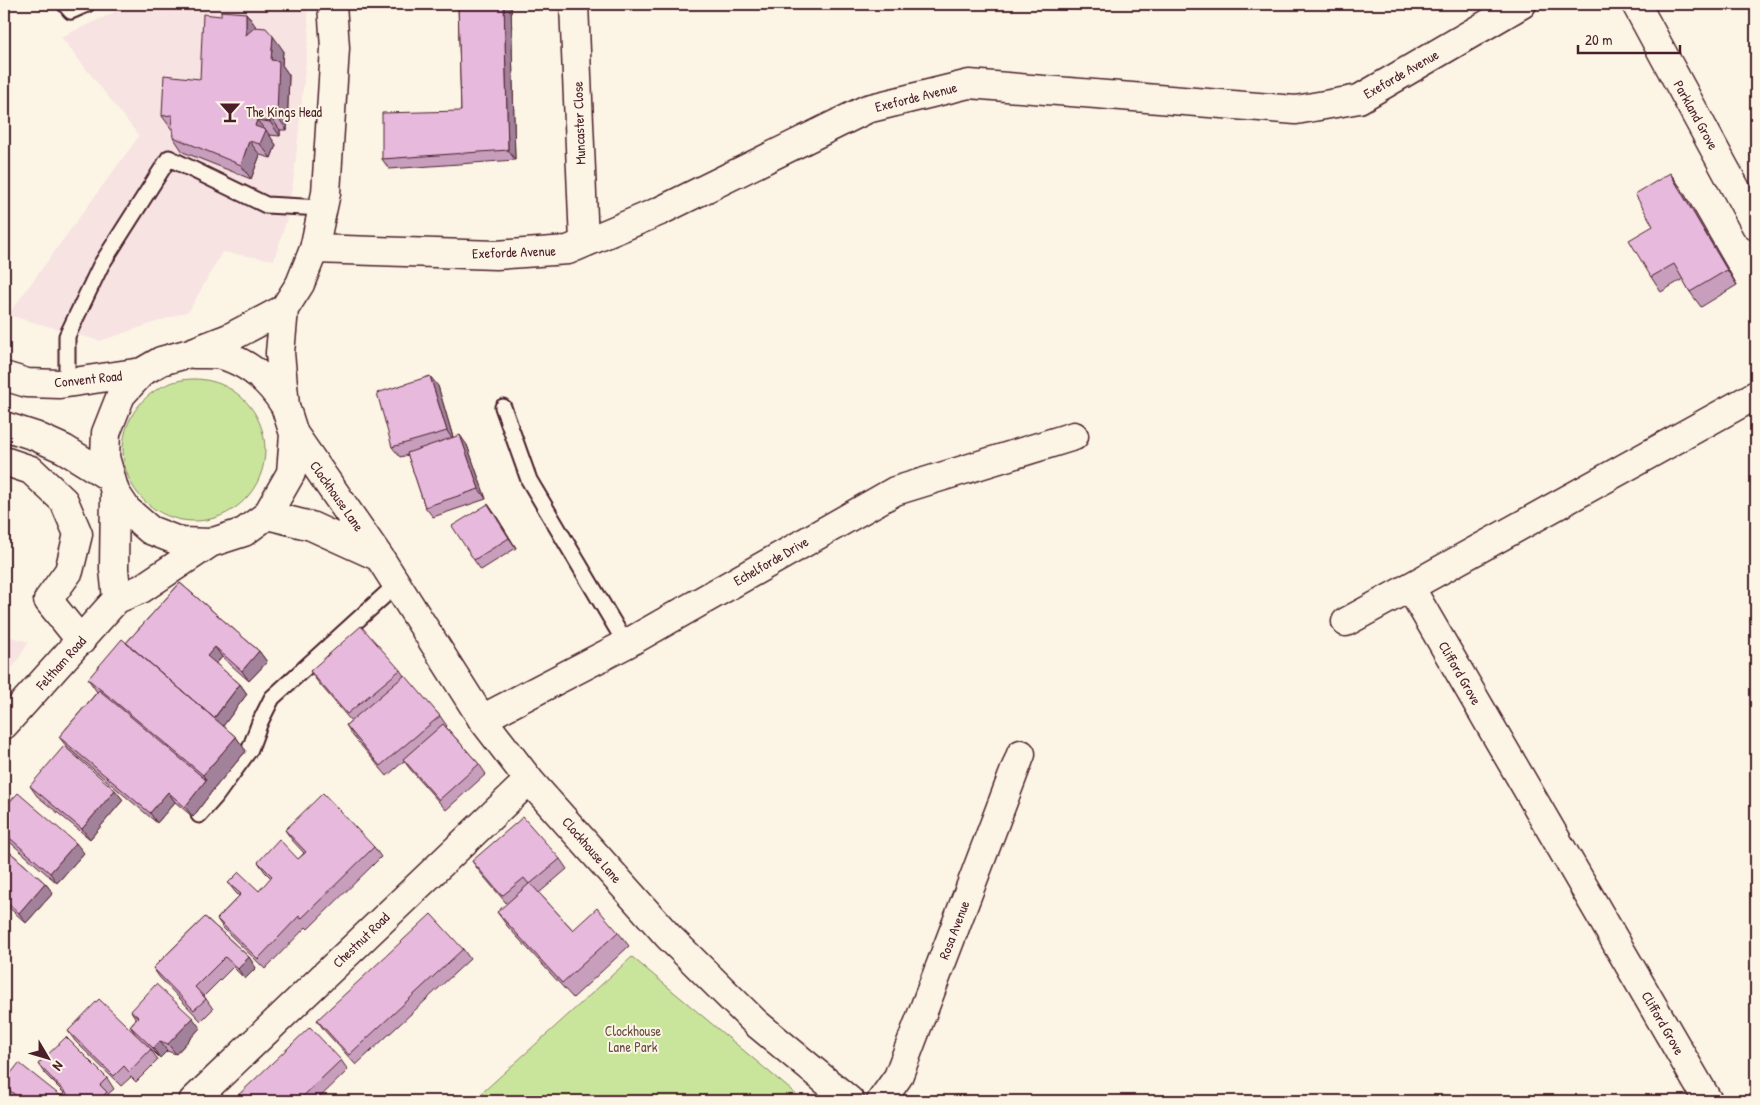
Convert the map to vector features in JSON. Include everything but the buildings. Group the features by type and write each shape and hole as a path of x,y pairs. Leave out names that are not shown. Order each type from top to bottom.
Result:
{"street":[{"path":"284,309 229,338 190,354 161,361 142,372 121,395 106,433 105,457 113,485 127,510 150,530 181,542 210,543 244,532 267,515 291,473 294,434 285,406 280,353 284,309 300,284 314,249 326,193 335,48 332,4"},
{"name":"Muncaster Close","path":"574,4 584,242"},
{"name":"Exeforde Avenue","path":"314,249 496,255 568,250 660,211 867,109 969,84 1296,110 1359,98 1522,4"},
{"name":"Parkland Grove","path":"1636,4 1756,226"},
{"path":"190,354 224,356 252,368 275,390 285,406"},
{"name":"Convent Road","path":"4,376 27,383 67,383 142,372"},
{"path":"1346,622 1756,395"},
{"path":"4,426 35,436 64,449 113,485"},
{"name":"Clockhouse Lane","path":"294,434 380,558 482,719 529,780 668,936 756,1024 850,1101"},
{"name":"Echelforde Drive","path":"482,719 626,644 895,491 1074,436"},
{"path":"4,461 32,470 64,501 78,534 69,571 48,600 81,641"},
{"path":"113,485 114,569 117,599"},
{"name":"Clockhouse Lane","path":"267,515 311,526 380,558"},
{"name":"Feltham Road","path":"4,725 117,599 141,589 210,543"},
{"name":"Clifford Grove","path":"1410,587 1708,1101"},
{"name":"Rosa Avenue","path":"881,1101 898,1077 1021,754"},
{"name":"Chestnut Road","path":"193,1101 529,780"}],"lane":[{"path":"65,4 71,11 87,4"},
{"path":"67,383 67,336 101,265 170,158 266,204 322,208"},
{"path":"503,407 529,480 626,644"},
{"path":"199,815 215,797 250,749 260,722 272,698 397,584"}],"shaded area":[{"path":"132,4 307,4 309,31 294,176 286,222 274,260 222,252 189,311 100,341 8,315 139,136 61,37"},
{"path":"4,635 29,642 16,663 4,676"}],"green space":[{"path":"194,379 221,385 233,391 244,400 253,411 259,423 265,450 259,477 253,489 244,500 233,509 221,515 194,521 167,515 155,509 144,500 135,489 129,477 123,450 129,423 135,411 144,400 155,391 167,385"},
{"name":"Clockhouse Lane Park","path":"632,957 804,1101 473,1101"}],"place":[{"name":"The Kings Head","path":"230,112"}]}
